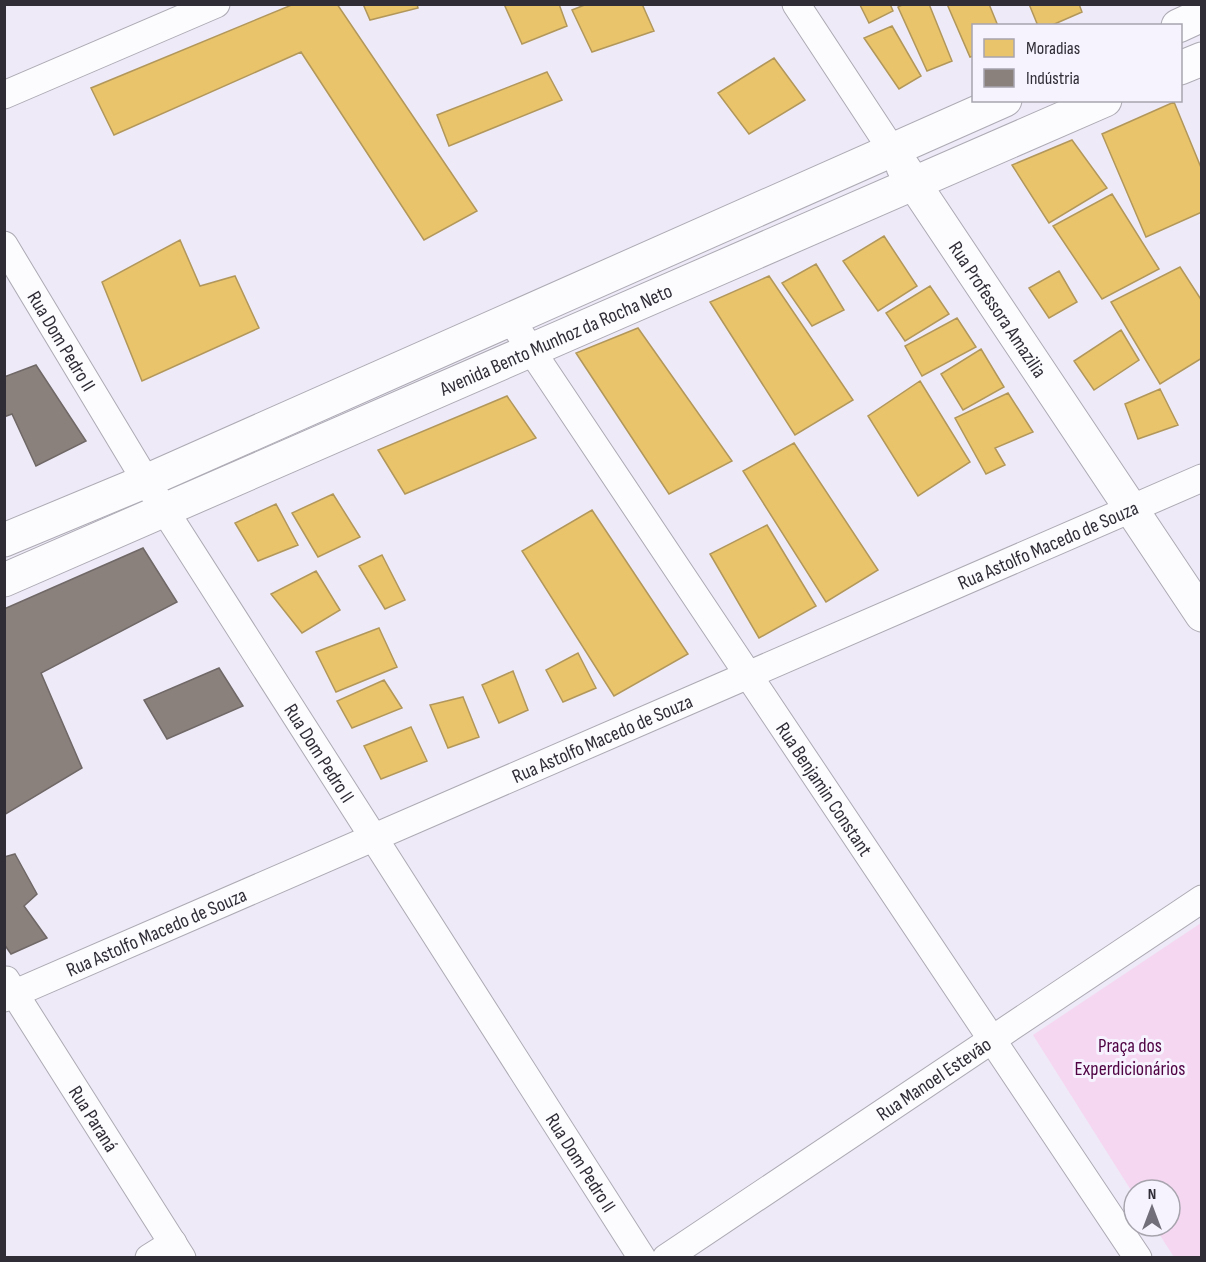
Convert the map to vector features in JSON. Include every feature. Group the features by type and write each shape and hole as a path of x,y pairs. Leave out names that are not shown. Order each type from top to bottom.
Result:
{"main road":[{"path":"1182,24 1202,15"},
{"path":"1182,67 1202,59"},
{"name":"Avenida Bento Munhoz da Rocha Neto","path":"4,540 146,481 1000,102"},
{"path":"1020,102 1032,132"},
{"name":"Avenida Bento Munhoz da Rocha Neto","path":"4,580 1100,102"},
{"name":"Rua Professora Amazilia","path":"892,150 1202,615"},
{"path":"406,366 420,398"}],"street":[{"path":"4,95 216,4"},
{"name":"Rua Professora Amazilia","path":"796,4 892,150"},
{"name":"Rua Dom Pedro II","path":"4,245 146,481 642,1257"},
{"name":"Rua Benjamin Constant","path":"511,320 1138,1257"},
{"name":"Rua Astolfo Macedo de Souza","path":"8,990 373,836 1202,478"},
{"name":"Rua Manoel Estevão","path":"666,1257 1202,899"},
{"name":"Rua Paraná","path":"8,990 177,1250"},
{"path":"149,1257 177,1250"}],"green space":[{"name":"Praça dos Experdicionários","path":"1201,923 1201,1257 1174,1257 1162,1238 1182,1238 1182,1178 1123,1178 1033,1035"}],"building: Moradias":[{"path":"294,4 337,4 477,211 424,240 301,52 114,135 91,88"},
{"path":"363,4 417,4 418,8 370,20"},
{"path":"504,4 559,4 567,26 522,44"},
{"path":"587,4 642,4 654,31 592,52 572,10"},
{"path":"890,4 893,11 869,23 860,5"},
{"path":"904,4 929,4 952,61 927,71 898,7"},
{"path":"947,4 989,4 997,24 972,24 972,56 970,57"},
{"path":"1029,4 1079,4 1082,12 1055,24 1037,24"},
{"path":"892,26 921,76 899,89 864,38"},
{"path":"774,58 805,100 749,134 718,93"},
{"path":"547,72 562,100 449,146 437,115"},
{"path":"1174,102 1202,170 1202,212 1146,237 1102,134"},
{"path":"1072,140 1107,188 1049,223 1012,165"},
{"path":"1112,194 1159,269 1102,299 1053,226"},
{"path":"884,236 917,286 878,311 843,261"},
{"path":"180,240 200,286 235,276 259,328 142,381 102,282"},
{"path":"816,264 844,310 812,326 782,283"},
{"path":"1180,267 1202,301 1202,358 1160,384 1111,302"},
{"path":"1059,271 1077,302 1049,318 1029,288"},
{"path":"769,276 853,400 795,435 710,302"},
{"path":"930,286 949,314 905,341 886,313"},
{"path":"957,318 976,347 922,376 905,346"},
{"path":"638,328 732,461 669,494 576,353"},
{"path":"1121,330 1139,360 1094,390 1074,361"},
{"path":"981,349 1004,387 963,410 941,374"},
{"path":"920,381 970,462 918,496 868,416"},
{"path":"1160,389 1178,425 1138,439 1125,404"},
{"path":"1008,393 1033,432 995,448 1005,465 986,474 955,418"},
{"path":"507,396 536,438 405,494 378,450"},
{"path":"794,443 878,570 826,602 743,471"},
{"path":"333,494 360,537 318,557 292,513"},
{"path":"276,504 298,545 258,561 235,523"},
{"path":"592,510 688,654 614,696 522,551"},
{"path":"767,525 816,606 759,638 710,554"},
{"path":"382,555 405,600 385,609 359,566"},
{"path":"316,571 340,610 302,633 271,594"},
{"path":"379,628 397,667 336,692 316,652"},
{"path":"578,653 596,688 563,702 546,670"},
{"path":"513,671 528,710 499,723 482,685"},
{"path":"384,680 402,708 352,728 337,701"},
{"path":"463,697 479,737 448,748 430,705"},
{"path":"411,727 427,761 381,779 364,746"}],"building: Indústria":[{"path":"36,365 86,441 36,466 12,414 4,417 4,377"},
{"path":"143,548 177,602 41,673 82,768 4,815 4,609"},
{"path":"219,668 243,706 167,739 144,700"},
{"path":"15,854 37,894 24,906 47,938 11,954 4,944 4,857"}]}
